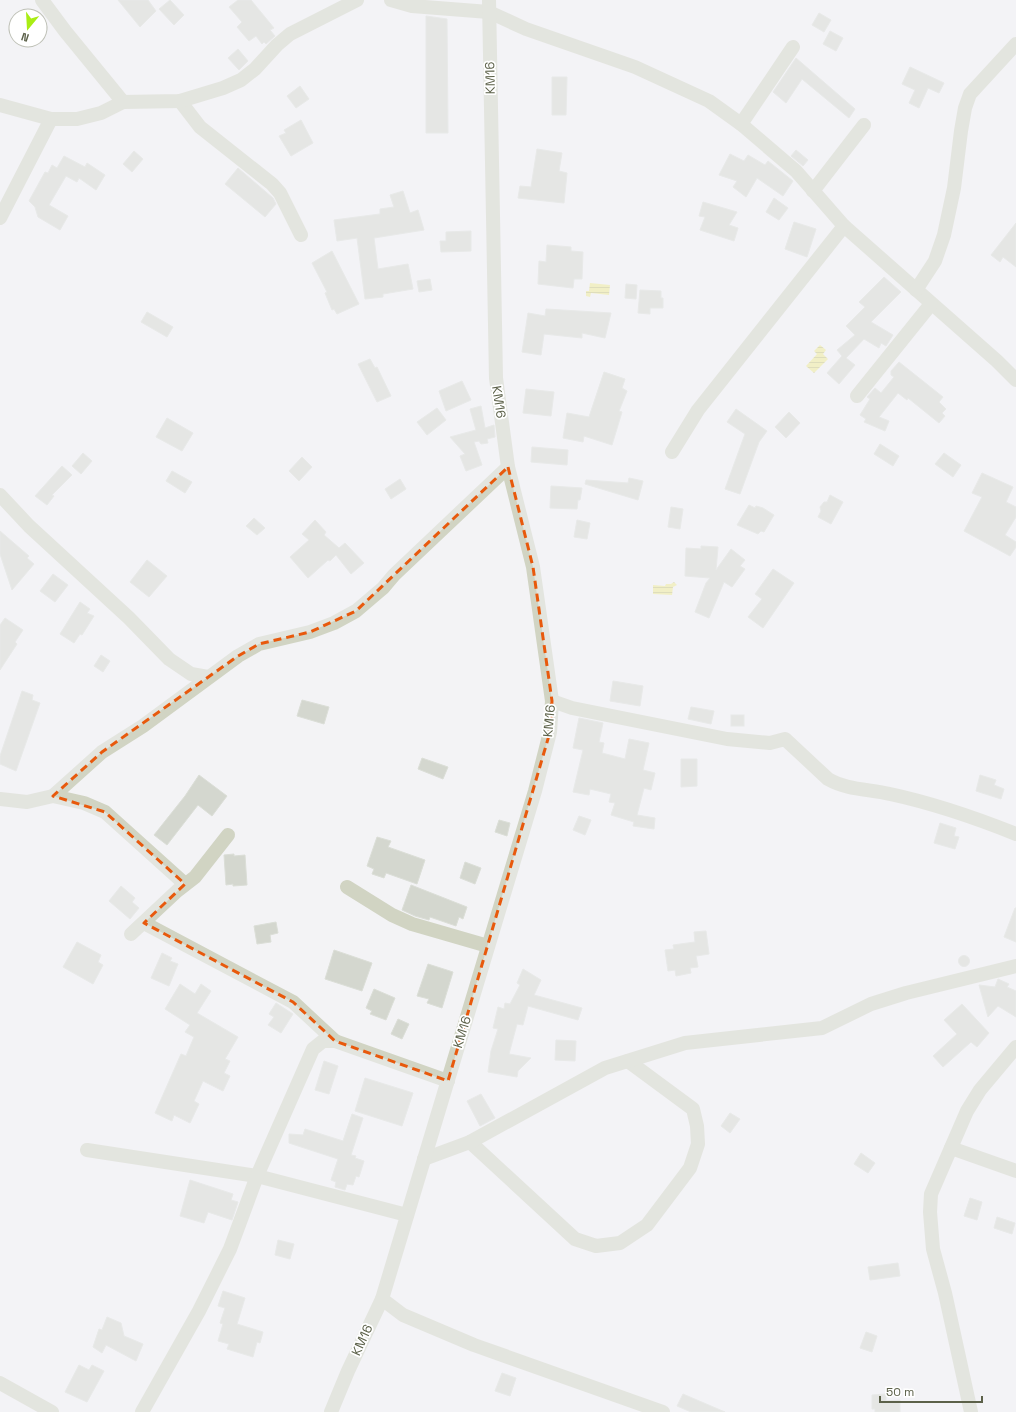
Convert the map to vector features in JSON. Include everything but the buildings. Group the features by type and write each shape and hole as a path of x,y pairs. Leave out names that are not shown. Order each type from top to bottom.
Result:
{"street":[{"path":"42,0 65,31 123,102"},
{"path":"0,105 51,119 77,119 101,113 123,102 180,101 223,88 241,80 255,69 277,45 290,34 357,0"},
{"path":"391,0 412,6 489,6 526,29 635,67 708,101 741,124 796,171 832,210 844,226 1016,380"},
{"name":"KM16","path":"331,1412 382,1298 544,759 550,732 552,701 533,568 508,468 496,378 489,6"},
{"path":"916,290 935,261 944,235 954,188 965,108 970,94 1016,44"},
{"path":"741,124 792,46"},
{"path":"180,101 200,127 272,184 280,193 301,236"},
{"path":"0,218 51,119"},
{"path":"813,191 864,125"},
{"path":"672,452 698,410 844,226"},
{"path":"857,396 931,304"},
{"path":"53,796 102,752 143,726 238,656 259,644 310,632 334,623 356,611 383,588 394,575 508,468"},
{"path":"0,495 29,526 123,613 169,659 191,674 208,677"},
{"path":"552,701 572,708 720,738 770,743 785,739 828,779 836,783 847,787 890,794 927,803 1016,834"},
{"path":"0,799 27,802 53,796 84,803 105,812 185,884"},
{"path":"131,934 185,884 195,877 228,835"},
{"path":"347,887 392,915 412,924 488,946"},
{"path":"144,923 293,1002 335,1040 448,1081"},
{"path":"424,1159 470,1142 605,1068 685,1043 822,1028 871,1004 906,992 1016,966"},
{"path":"142,1412 199,1311 226,1256 257,1176 314,1049 323,1041 335,1040"},
{"path":"971,1412 946,1293 938,1271 930,1232 931,1194 967,1111 980,1090 1016,1047"},
{"path":"470,1142 575,1239 596,1246 620,1243 647,1224 690,1168 698,1144 697,1126 693,1109 628,1061"},
{"path":"951,1148 1016,1171"},
{"path":"87,1150 257,1176 407,1215"},
{"path":"382,1298 403,1315 466,1342 663,1412"},
{"path":"0,1383 52,1412"}],"highlighted area":[{"path":"508,467 533,567 552,701 550,732 448,1081 335,1041 293,1002 144,923 185,884 105,812 53,796 102,752 238,656 259,644 310,632 356,611"}],"shaded area":[{"path":"590,283 610,285 609,295 591,293 590,297 586,296 586,291 589,291"},
{"path":"820,345 826,350 823,354 828,359 814,373 806,366 817,354 814,351"},
{"path":"674,582 677,585 673,587 672,595 653,594 653,585 665,586 666,584 671,584"}]}
